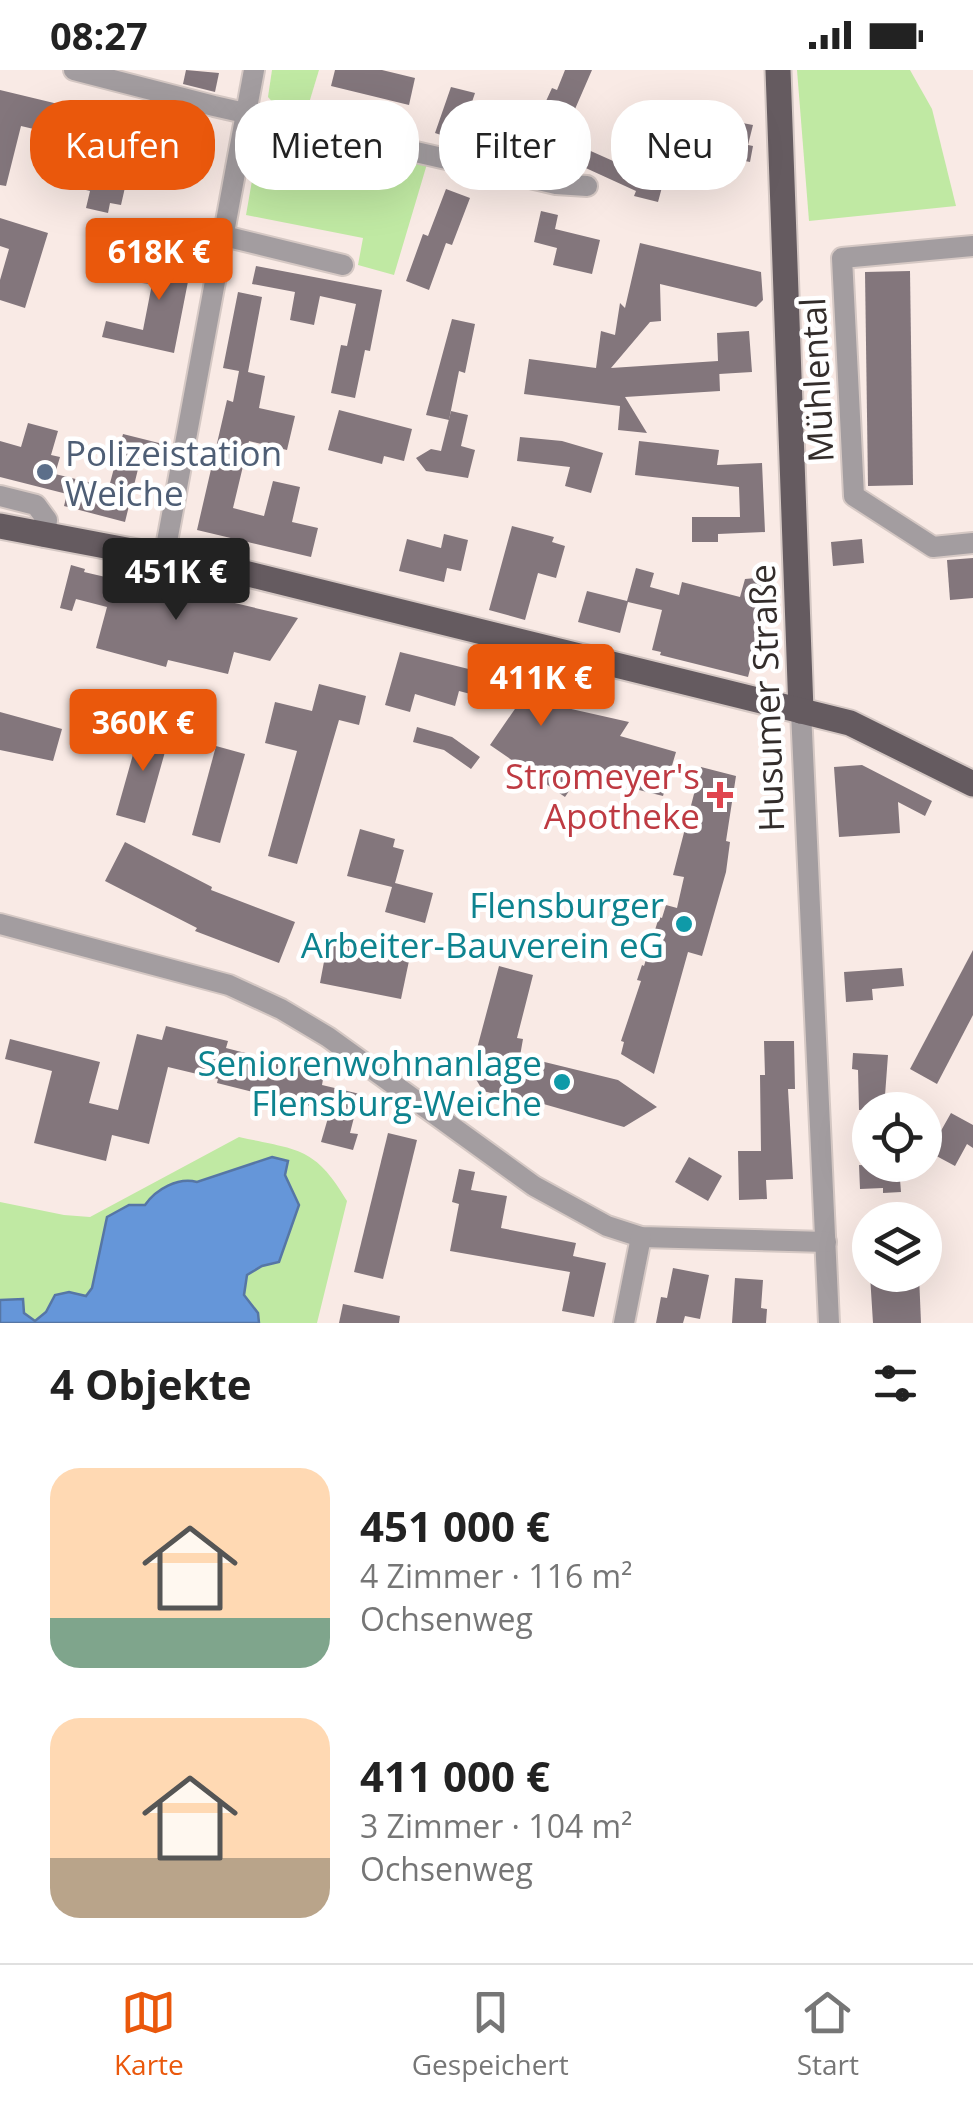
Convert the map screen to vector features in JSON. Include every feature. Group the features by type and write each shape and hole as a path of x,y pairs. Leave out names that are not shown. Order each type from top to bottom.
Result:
{"main road":[{"name":"Husumer Straße","path":"778,70 800,711"},
{"path":"0,526 232,570 850,722 973,784"}],"street":[{"path":"74,70 235,111"},
{"path":"249,100 254,70"},
{"path":"164,558 235,175"},
{"path":"224,236 343,265"},
{"name":"Mühlental","path":"973,246 842,258 854,496 933,547 973,544"},
{"path":"0,496 36,505 47,520 46,537"},
{"name":"Husumer Straße","path":"800,711 828,1323"},
{"path":"0,924 229,985 281,1010 328,1037 534,1186 607,1226 642,1236 826,1242"},
{"path":"624,1323 642,1236"}],"green space":[{"path":"272,70 319,70 310,100 268,97"},
{"path":"797,70 910,70 932,109 956,206 809,221"},
{"path":"419,162 427,164 394,275 358,265 363,238 246,215 250,190 419,190"},
{"path":"239,1137 303,1153 325,1170 347,1201 317,1323 0,1323 0,1202 90,1217"}],"water":[{"path":"272,1157 288,1161 285,1175 299,1205 279,1262 247,1275 244,1295 258,1313 259,1323 0,1323 0,1300 23,1299 24,1313 35,1321 46,1312 55,1295 69,1292 86,1296 92,1288 107,1217 129,1205 145,1205 161,1189 175,1183 197,1182"}],"building":[{"path":"186,70 219,73 215,92 183,84"},
{"path":"335,70 382,70 415,78 410,100 388,100 331,86"},
{"path":"565,70 592,70 579,100 546,100 552,88 557,90"},
{"path":"451,87 475,93 473,100 446,100"},
{"path":"0,90 42,100 30,100 30,128 21,126 6,186 0,185"},
{"path":"591,151 611,160 611,180 591,170"},
{"path":"86,190 124,190 121,205 110,203 108,213 86,208 90,191"},
{"path":"446,190 470,198 452,245 446,243 429,290 406,281 423,234 428,236"},
{"path":"661,190 658,202 634,196 636,191"},
{"path":"541,211 558,215 555,229 600,240 592,274 553,265 557,248 534,242"},
{"path":"0,218 48,233 25,308 0,300 0,280 9,249 0,246"},
{"path":"640,243 761,272 763,300 756,307 660,284 661,321 650,322 611,368 718,361 717,333 749,331 752,372 719,374 720,391 625,397 647,433 618,430 620,406 524,394 529,359 596,368 601,331 615,335 620,303 625,308"},
{"path":"149,248 193,256 174,353 102,337 106,321 143,330 152,284 142,283"},
{"path":"256,266 382,290 370,351 365,350 355,398 331,393 341,345 347,346 356,304 320,296 314,325 290,320 295,292 252,284"},
{"path":"910,271 913,485 868,486 865,272"},
{"path":"238,292 262,297 248,372 265,376 259,408 295,416 287,450 249,441 233,508 264,516 273,481 300,487 292,522 318,528 311,557 197,530 227,400 233,402 239,371 223,368"},
{"path":"452,319 475,324 465,373 459,371 449,420 426,415"},
{"path":"339,410 412,429 404,461 384,456 382,464 328,450"},
{"path":"451,411 468,415 461,446 475,450 468,478 426,471 416,458 431,449 441,451"},
{"path":"28,423 58,431 51,455 60,457 55,474 109,487 123,434 167,445 161,466 140,461 125,522 64,506 67,494 0,477 0,441 21,447"},
{"path":"520,437 562,441 603,453 591,493 565,486 570,467 517,461"},
{"path":"639,441 719,450 717,465 762,463 765,532 718,534 718,542 692,542 692,517 740,517 739,487 635,475"},
{"path":"512,526 554,537 552,542 565,546 556,578 538,573 525,620 489,610"},
{"path":"444,534 468,540 461,571 447,568 444,582 399,571 407,539 441,548"},
{"path":"862,539 864,563 833,566 831,542"},
{"path":"973,558 973,598 950,600 947,560"},
{"path":"71,565 85,569 84,572 298,618 270,661 234,652 228,674 168,660 166,667 96,648 107,607 76,599 72,611 60,608"},
{"path":"636,568 654,573 650,587 679,595 682,582 740,597 745,579 766,577 768,599 748,677 652,650 662,610 628,602 620,633 578,622 587,591 627,601"},
{"path":"400,652 529,684 560,697 558,706 629,722 620,736 676,752 663,796 591,778 587,785 577,779 565,797 490,745 517,706 459,691 455,706 415,694 410,712 385,705"},
{"path":"319,684 366,696 359,725 339,720 297,864 268,856 297,751 265,743 275,702 312,711"},
{"path":"0,712 62,729 53,761 0,750"},
{"path":"141,726 170,734 145,823 116,815"},
{"path":"417,727 452,737 480,757 471,769 444,750 413,742"},
{"path":"216,746 245,754 220,843 192,835"},
{"path":"862,765 932,801 925,816 898,802 900,833 839,837 834,767"},
{"path":"701,767 736,776 726,841 730,842 726,872 702,956 688,952 654,1074 621,1054 621,1041 659,917 662,918 666,905 677,908 684,877 673,875"},
{"path":"360,829 395,839 393,847 404,850 395,883 433,893 425,923 385,912 392,887 347,876"},
{"path":"125,842 212,887 211,890 295,922 279,963 195,931 197,928 105,881"},
{"path":"328,940 410,956 401,999 320,983"},
{"path":"973,950 973,1015 937,1084 910,1069"},
{"name":"Seniorenwohnanlage Flensburg-Weiche","path":"499,966 533,975 517,1038 523,1039 520,1056 618,1080 657,1107 624,1127 512,1095 511,1098 483,1091 471,1071"},
{"path":"902,968 904,986 872,989 873,1000 846,1002 844,972"},
{"path":"166,1026 228,1041 226,1048 324,1074 322,1085 360,1094 350,1133 358,1134 353,1150 321,1142 330,1111 168,1067 149,1144 112,1135 106,1161 34,1143 52,1071 5,1059 10,1039 100,1062 89,1103 118,1110 137,1034 162,1040"},
{"path":"764,1041 794,1041 795,1089 788,1089 793,1179 766,1180 767,1199 739,1200 738,1151 761,1151 760,1075 765,1075"},
{"path":"853,1053 888,1055 885,1092 859,1092 858,1070 852,1069"},
{"path":"951,1113 973,1125 973,1148 967,1144 955,1166 942,1159 942,1129"},
{"path":"388,1133 417,1140 383,1279 354,1272"},
{"path":"689,1157 722,1176 708,1201 675,1182"},
{"path":"459,1169 475,1172 471,1190 507,1196 501,1228 576,1243 573,1256 606,1263 594,1317 562,1311 570,1272 450,1251 459,1204 452,1202"},
{"path":"860,1182 900,1182 901,1192 883,1193 883,1188 860,1189"},
{"path":"673,1268 709,1275 700,1319 685,1316 683,1323 656,1323 661,1297 667,1298"},
{"path":"735,1278 763,1280 761,1308 767,1309 766,1323 732,1323"},
{"path":"871,1292 920,1292 921,1323 873,1323"},
{"path":"343,1304 400,1316 399,1323 339,1323"}],"place":[{"name":"Polizeistation Weiche","path":"45,472"},
{"name":"Stromeyer's Apotheke","path":"720,795"},
{"name":"Flensburger Arbeiter-Bauverein eG","path":"684,924"},
{"name":"Seniorenwohnanlage Flensburg-Weiche","path":"562,1082"}]}
